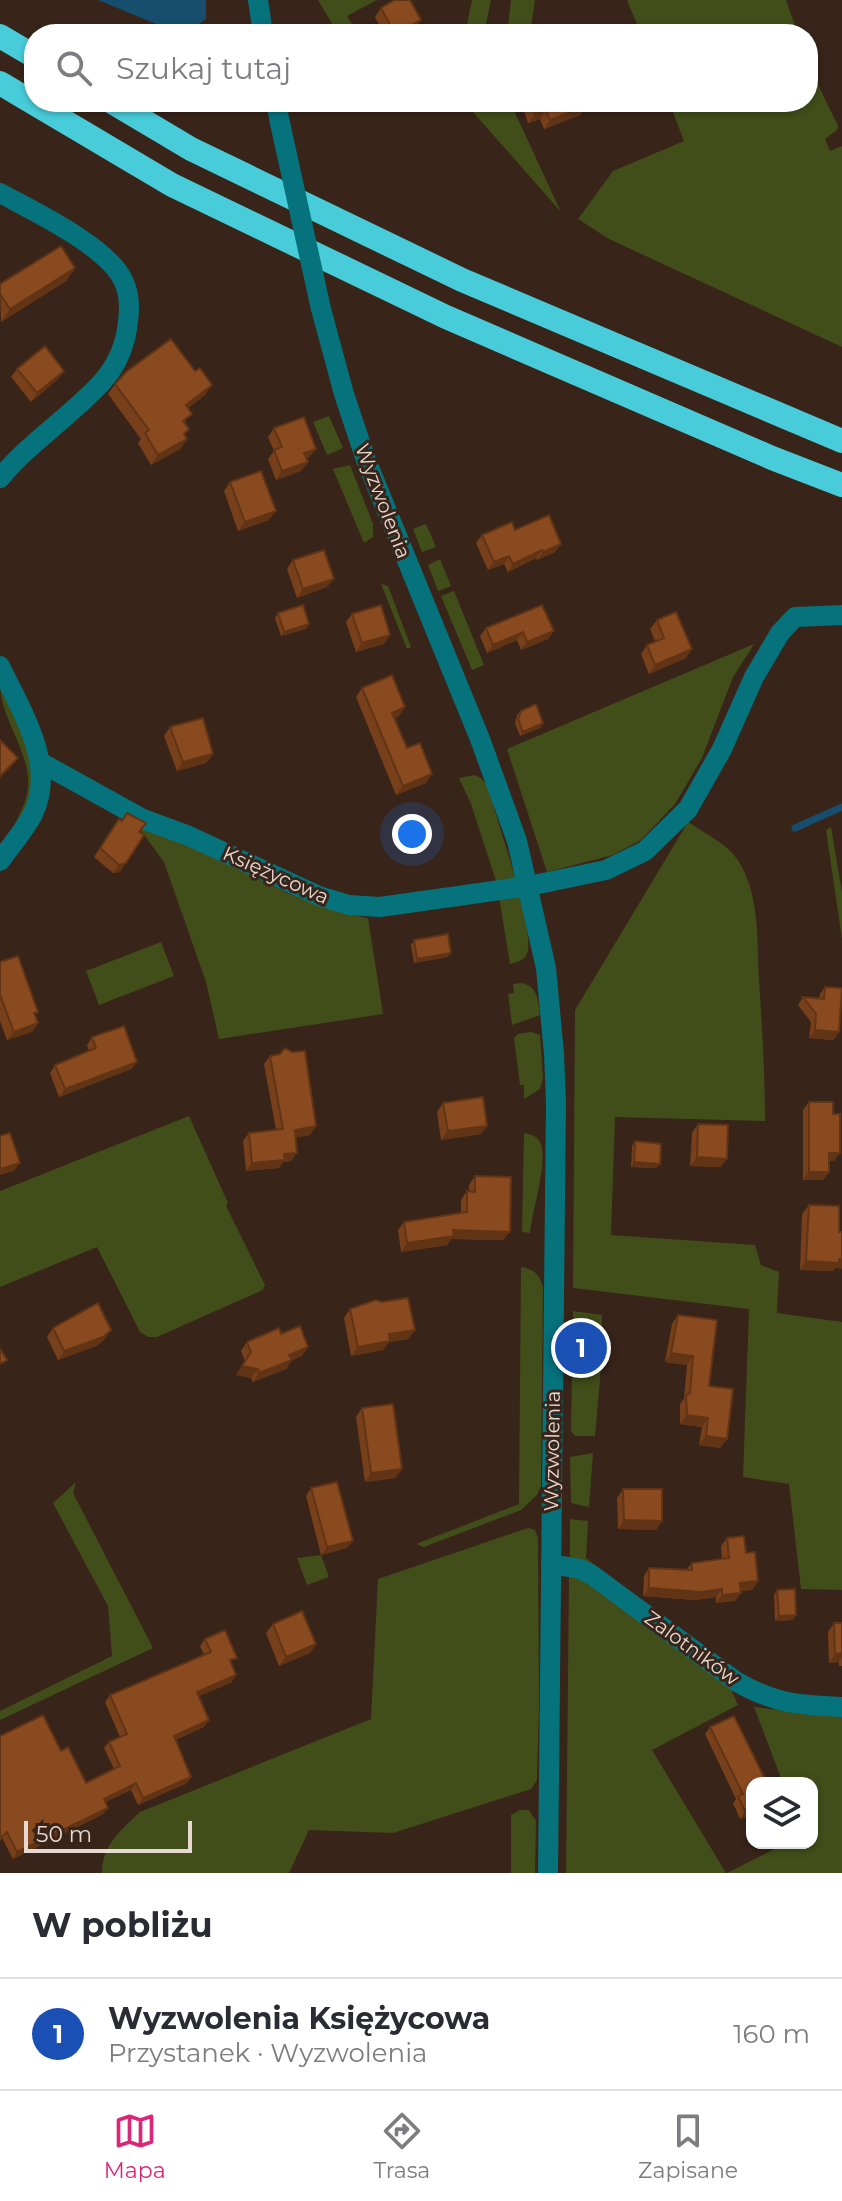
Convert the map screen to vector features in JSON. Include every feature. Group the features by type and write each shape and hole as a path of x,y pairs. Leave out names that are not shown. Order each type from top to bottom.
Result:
{"highway":[{"path":"0,36 24,50"},
{"path":"0,83 24,97"},
{"path":"49,112 172,185 446,317 772,458 842,485"},
{"path":"129,112 191,149 462,280 842,441"}],"street":[{"path":"258,0 262,24"},
{"name":"Wyzwolenia","path":"278,112 321,309 344,394 366,460 502,795 529,886 550,996 555,1077 548,1873"},
{"path":"0,193 70,231 98,252 123,278 130,302 126,335 117,361 102,382 0,478"},
{"path":"529,886 606,870 645,851 688,809 722,749 754,677 780,633 795,617 842,615"},
{"path":"0,666 26,721 43,775 37,803 22,831 0,861"},
{"name":"Księżycowa","path":"40,762 143,819 189,836 319,896 349,905 380,907 529,886"},
{"name":"Zalotników","path":"551,1564 580,1569 592,1575 737,1682 759,1694 795,1705 842,1707"}],"green space":[{"path":"318,0 377,0 347,16 352,24 332,24"},
{"path":"472,0 491,0 486,24 467,24"},
{"path":"511,0 535,0 531,24 508,24"},
{"path":"627,0 786,0 794,24 637,24"},
{"path":"818,85 838,126 825,139 830,151 842,146 842,347 609,239 578,219 613,171 684,141 673,112 818,112"},
{"path":"473,112 515,112 561,212"},
{"path":"329,416 343,448 327,455 313,422"},
{"path":"350,465 373,524 373,537 364,543 333,469"},
{"path":"426,524 436,547 422,552 413,529"},
{"path":"440,559 451,586 438,591 428,565"},
{"path":"381,584 388,586 411,647 407,649"},
{"path":"454,591 484,665 472,670 441,596"},
{"path":"754,644 733,677 702,758 675,804 641,840 613,855 547,872 507,749"},
{"path":"0,683 23,735 32,772 26,808 15,824 26,798 28,780 22,752 5,711"},
{"path":"474,775 487,785 516,880 498,887 471,804 459,778"},
{"path":"688,822 732,853 744,872 754,901 765,1121 615,1117 611,1235 755,1245 761,1265 779,1272 777,1313 842,1322 842,1590 801,1589 789,1484 743,1477 749,1309 573,1288 575,1010"},
{"path":"831,827 842,893 842,939 826,830"},
{"path":"139,828 186,843 297,897 368,918 383,1014 219,1039 206,982 164,862"},
{"path":"519,894 528,947 523,959 510,964 499,897"},
{"path":"161,942 174,976 99,1005 86,971"},
{"path":"522,983 534,991 540,1015 512,1025 508,994 514,993 513,984"},
{"path":"531,1032 540,1035 543,1079 540,1089 524,1099 514,1038 518,1034"},
{"path":"189,1116 228,1203 226,1206 265,1285 263,1290 157,1337 148,1337 140,1332 97,1247 0,1287 0,1191"},
{"path":"524,1133 540,1142 543,1161 530,1233 522,1232"},
{"path":"521,1267 536,1273 543,1287 541,1486 537,1495 521,1510 424,1547 416,1544 519,1504"},
{"path":"573,1311 602,1315 595,1436 575,1436 571,1431"},
{"path":"593,1453 589,1507 571,1503 570,1457"},
{"path":"76,1482 73,1493 153,1648 0,1720 0,1711 112,1656 108,1606 53,1503"},
{"path":"570,1519 588,1521 586,1558 629,1591 595,1568 570,1557"},
{"path":"528,1528 535,1530 538,1538 537,1780 531,1789 393,1833 309,1830 289,1873 102,1873 109,1846 140,1812 371,1719 378,1579"},
{"path":"321,1555 329,1577 307,1585 297,1558"},
{"path":"569,1576 582,1578 730,1687 738,1705 652,1750 726,1873 566,1873"},
{"path":"754,1707 842,1717 842,1873 727,1873 774,1849 818,1849 818,1777 781,1777"},
{"path":"520,1810 529,1810 536,1821 535,1873 511,1873 511,1815"}],"water":[{"path":"98,0 206,0 206,19 199,24 156,24"}],"building":[{"path":"395,0 410,0 421,20 414,24 390,24 381,8"},
{"path":"547,112 571,112 550,120"},
{"path":"61,246 75,268 10,309 0,294 0,284"},
{"path":"171,339 195,371 200,368 212,385 186,405 192,414 183,421 189,429 184,434 187,439 158,455 145,433 149,430 115,384 126,372"},
{"path":"45,346 64,371 37,393 17,369"},
{"path":"304,417 316,449 304,453 308,462 282,471 274,450 282,447 274,428"},
{"path":"261,471 276,511 245,522 230,482"},
{"path":"549,515 561,544 513,564 509,556 494,562 482,535 512,522 515,530"},
{"path":"324,550 334,579 303,589 293,560"},
{"path":"303,605 309,624 284,632 278,613"},
{"path":"381,605 390,635 362,643 352,614"},
{"path":"542,605 554,631 527,642 523,632 493,645 486,628"},
{"path":"676,612 692,649 655,665 647,645 664,638 657,620"},
{"path":"392,675 405,707 392,713 407,748 420,743 432,774 403,786 362,688"},
{"path":"536,704 543,723 523,732 518,719 521,711"},
{"path":"203,718 213,754 183,762 170,727"},
{"path":"0,740 18,758 0,776"},
{"path":"127,813 146,823 139,832 144,835 126,863 119,865 100,848 119,819 122,821"},
{"path":"448,934 451,953 417,959 414,940"},
{"path":"18,956 38,1012 34,1013 38,1023 14,1032 0,995 0,962"},
{"path":"825,987 842,988 839,1032 815,1030 816,1014 803,997 824,999"},
{"path":"124,1026 137,1062 65,1089 55,1065 96,1048 92,1037"},
{"path":"285,1048 292,1052 305,1051 316,1126 295,1130 297,1153 284,1154 285,1160 252,1163 249,1133 283,1129 270,1056 280,1054"},
{"path":"483,1097 487,1126 448,1131 443,1103"},
{"path":"809,1102 833,1102 833,1114 840,1114 840,1153 829,1153 829,1172 809,1172"},
{"path":"698,1124 728,1125 727,1159 697,1157"},
{"path":"10,1133 20,1163 0,1169 0,1136"},
{"path":"635,1141 661,1144 660,1164 634,1162"},
{"path":"475,1176 511,1177 510,1232 453,1230 454,1236 407,1243 404,1222 467,1212 467,1191 475,1192"},
{"path":"809,1205 839,1206 842,1260 839,1259 839,1263 806,1261"},
{"path":"408,1298 415,1330 389,1334 390,1341 358,1347 350,1309 376,1300"},
{"path":"98,1303 111,1330 103,1337 64,1351 53,1328"},
{"path":"678,1315 717,1320 709,1386 733,1389 727,1439 706,1436 708,1418 687,1415 686,1395 690,1393 693,1356 671,1353"},
{"path":"300,1326 308,1347 289,1355 292,1360 259,1373 258,1369 242,1366 251,1352 247,1342 279,1328 281,1334"},
{"path":"0,1349 7,1360 0,1364"},
{"path":"393,1404 402,1469 371,1473 362,1408"},
{"path":"337,1482 353,1541 327,1547 311,1488"},
{"path":"623,1489 662,1489 662,1521 624,1520"},
{"path":"744,1536 746,1553 755,1552 758,1581 740,1583 741,1593 722,1595 722,1589 701,1592 649,1588 649,1568 692,1570 692,1563 729,1558 727,1538"},
{"path":"795,1589 796,1615 779,1616 777,1590"},
{"path":"302,1611 316,1644 286,1657 273,1624"},
{"path":"834,1623 842,1623 842,1653 835,1654"},
{"path":"225,1630 237,1658 230,1660 236,1675 197,1692 209,1720 174,1736 191,1777 143,1798 136,1783 104,1799 108,1808 17,1852 7,1832 0,1838 0,1736 43,1715 61,1751 68,1747 86,1783 120,1766 109,1742 127,1734 110,1695 211,1652 205,1639"},
{"path":"734,1716 764,1777 746,1777 746,1811 738,1796 743,1794 710,1727"}],"waterway":[{"path":"795,828 842,807"}],"place":[{"name":"Wyzwolenia Księżycowa","path":"581,1348"}]}
